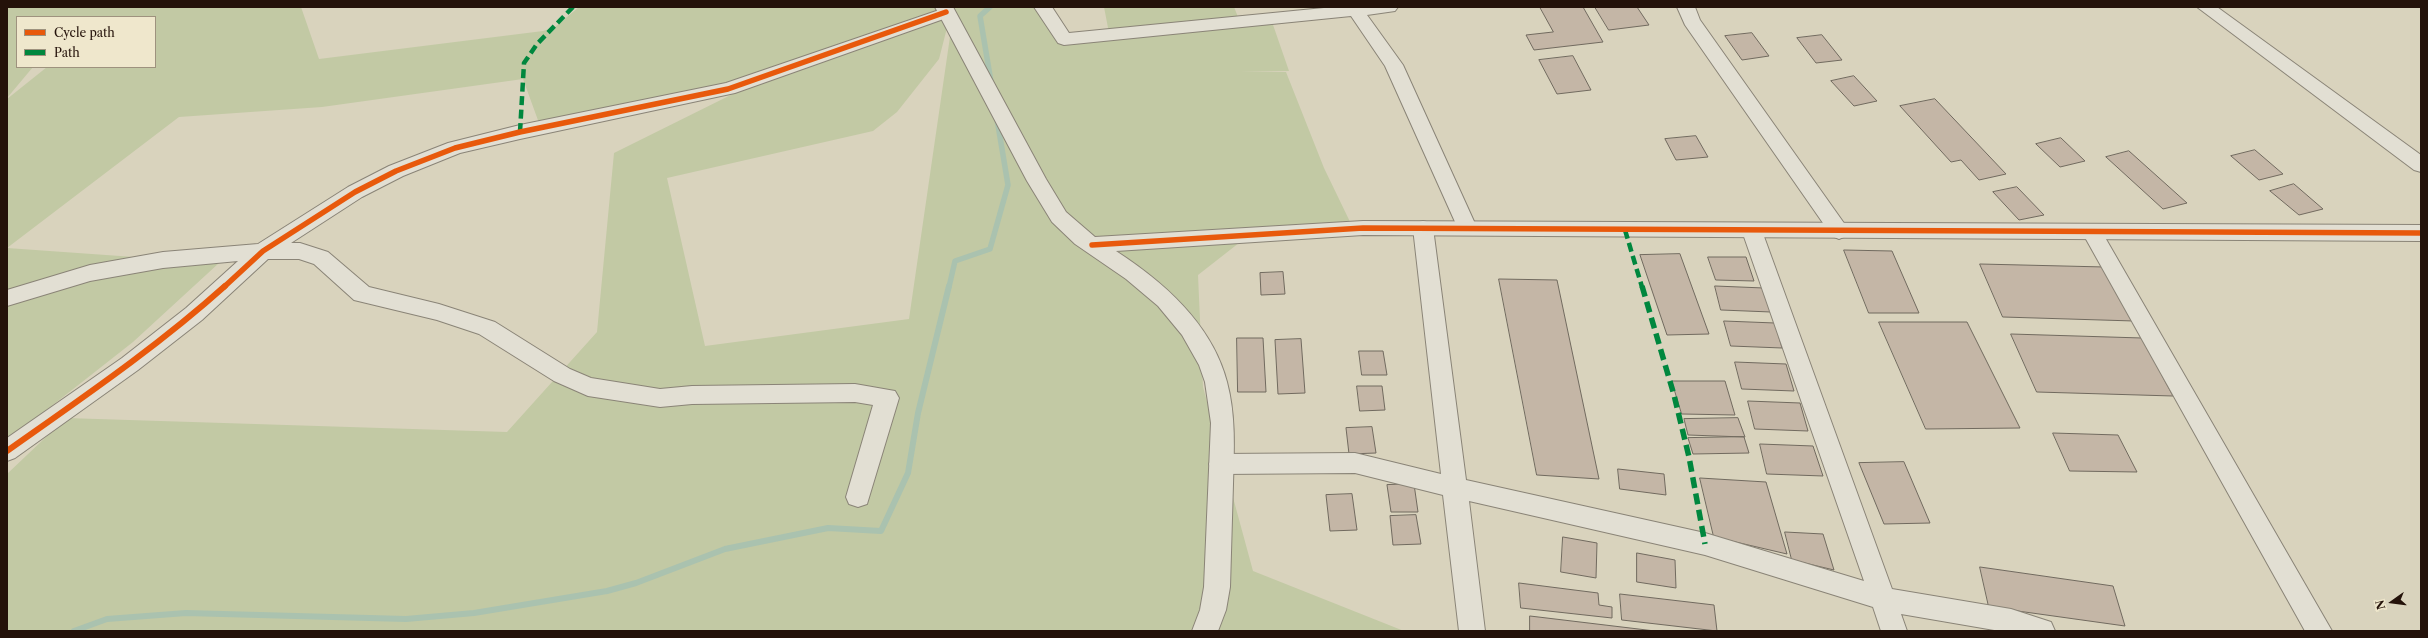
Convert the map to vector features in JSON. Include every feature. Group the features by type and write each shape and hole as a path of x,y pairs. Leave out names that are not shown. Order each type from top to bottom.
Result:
{"street":[{"path":"1043,7 1064,39 1355,9 1389,7"},
{"path":"1686,7 1691,21 1839,231"},
{"path":"2206,7 2421,165"},
{"path":"7,451 142,355 194,314 263,251 355,192 396,171 455,148 520,132 728,89 767,77 945,9 1054,210 1067,225 1139,277 1166,300 1190,329 1202,347 1216,382 1223,423 1217,587 1213,610 1205,631"},
{"path":"1355,9 1394,65 1468,228"},
{"path":"1092,244 1363,228 2421,233"},
{"path":"1423,228 1472,631"},
{"path":"1752,231 1894,631"},
{"path":"2092,232 2319,631"},
{"path":"7,298 90,273 163,260 263,251 300,251 321,258 362,294 438,312 487,328 562,375 588,387 660,398 692,395 854,393 887,398 858,497"},
{"path":"1221,464 1355,463 1455,488 1705,544 1883,599 2011,621 2042,631"}],"green space":[{"path":"7,7 301,7 319,59 543,31 555,27 579,7 941,7 949,20 939,59 897,112 873,131 667,178 705,346 909,319 953,16 950,7 1040,7 1063,42 1271,19 1289,71 1240,72 1286,72 1324,168 1353,228 1253,232 1198,275 1203,387 1253,571 1404,631 7,631 7,474 66,418 507,432 597,332 614,153 765,78 539,123 523,79 322,107 179,117 7,248 7,99 46,68 156,68 156,16 16,16 16,68 32,68 7,98"},
{"path":"1104,7 1234,7 1238,17 1109,33"},
{"path":"7,248 219,263 133,342 7,441"}],"building":[{"path":"1540,7 1583,7 1603,42 1534,50 1526,35 1553,32"},
{"path":"1595,7 1637,7 1649,25 1609,30"},
{"path":"1752,33 1769,56 1742,60 1725,36"},
{"path":"1822,35 1842,60 1816,63 1797,38"},
{"path":"1573,56 1591,90 1557,94 1539,60"},
{"path":"1854,76 1877,101 1854,106 1831,81"},
{"path":"1935,99 2006,174 1979,180 1961,160 1951,162 1900,106"},
{"path":"1696,136 1708,157 1676,160 1665,139"},
{"path":"2061,138 2085,161 2060,167 2036,144"},
{"path":"2255,150 2283,174 2259,180 2231,156"},
{"path":"2129,151 2187,203 2163,209 2106,157"},
{"path":"2294,184 2323,209 2299,215 2270,191"},
{"path":"2017,187 2044,215 2019,220 1993,192"},
{"path":"1844,250 1892,251 1919,313 1869,313"},
{"path":"1680,254 1709,334 1667,335 1640,255"},
{"path":"1708,257 1746,257 1754,281 1716,280"},
{"path":"1980,264 2105,267 2134,321 2003,317"},
{"path":"1283,272 1285,294 1261,295 1260,273"},
{"path":"1499,279 1557,280 1599,479 1537,475"},
{"path":"1715,286 1764,288 1771,312 1721,310"},
{"path":"1724,321 1775,323 1782,348 1731,346"},
{"path":"1879,322 1967,322 2020,428 1926,429"},
{"path":"2011,334 2142,338 2173,396 2037,392"},
{"path":"1237,338 1263,338 1266,392 1238,392"},
{"path":"1301,339 1305,393 1278,394 1275,340"},
{"path":"1359,351 1383,351 1387,375 1362,375"},
{"path":"1735,362 1786,364 1794,391 1742,389"},
{"path":"1672,381 1725,381 1735,415 1682,414"},
{"path":"1357,386 1382,386 1385,410 1360,411"},
{"path":"1748,401 1800,403 1808,431 1755,429"},
{"path":"1738,418 1745,437 1688,435 1684,419"},
{"path":"1372,427 1376,453 1349,454 1346,428"},
{"path":"2053,433 2118,435 2137,472 2070,471"},
{"path":"1744,437 1749,453 1693,454 1688,438"},
{"path":"1760,444 1813,446 1823,476 1767,474"},
{"path":"1904,462 1930,523 1884,524 1859,463"},
{"path":"1618,469 1664,474 1666,495 1620,489"},
{"path":"1700,478 1766,482 1787,554 1714,537"},
{"path":"1414,484 1418,512 1391,512 1387,485"},
{"path":"1352,494 1357,530 1330,531 1326,495"},
{"path":"1416,515 1421,544 1393,545 1390,516"},
{"path":"1785,532 1823,534 1834,570 1792,560"},
{"path":"1563,537 1597,543 1596,578 1561,572"},
{"path":"1637,553 1675,560 1676,588 1637,582"},
{"path":"1980,567 2113,586 2125,626 1989,607"},
{"path":"1519,583 1598,593 1599,605 1612,607 1612,618 1521,608"},
{"path":"1620,594 1714,605 1717,631 1622,620"},
{"path":"1530,616 1655,631 1530,631"}],"waterway":[{"path":"990,7 980,16 991,82"},
{"path":"949,287 955,261 990,249 1008,185 997,119"},
{"path":"74,631 107,619 186,613 406,619 474,613 607,591 636,583 725,549 828,528 881,531 908,473 918,413 949,286"}],"marked path":[{"path":"520,132 524,63 537,44 573,7"},
{"path":"1625,230 1674,395 1689,457 1705,544"}],"cycle path":[{"path":"7,451 130,364 194,314 263,251 355,192 396,171 455,148 520,132 728,89 767,77 946,12"},
{"path":"1092,245 1363,228 2421,233"}]}
